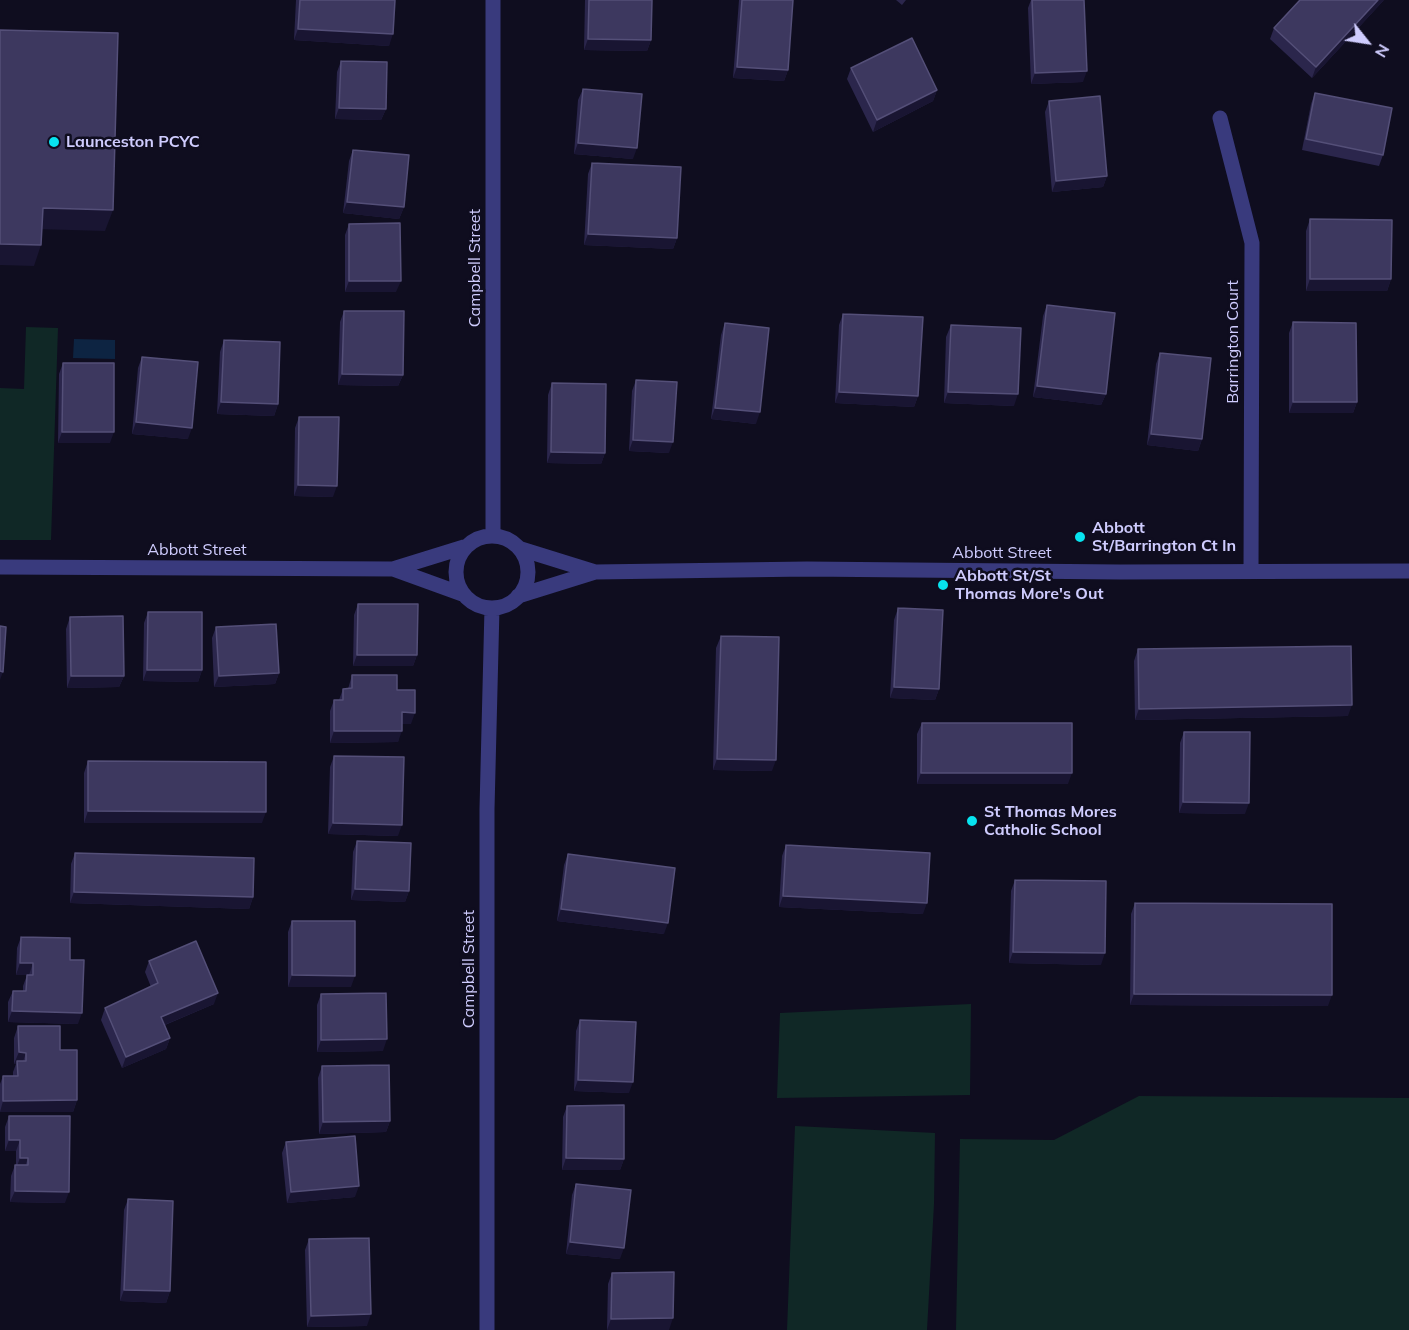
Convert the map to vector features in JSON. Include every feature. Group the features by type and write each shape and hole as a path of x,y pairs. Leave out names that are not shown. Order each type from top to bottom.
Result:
{"street":[{"name":"Campbell Street","path":"493,0 493,536"},
{"name":"Barrington Court","path":"1220,118 1252,243 1251,571"},
{"path":"493,536 512,541 527,561 526,586 508,604 484,608 472,603 462,594 455,570 458,557 464,547 475,539 493,536"},
{"name":"Abbott Street","path":"0,567 393,569 464,547"},
{"name":"Abbott Street","path":"520,549 595,572"},
{"name":"Abbott Street","path":"393,569 462,594"},
{"name":"Abbott Street","path":"518,596 595,572 807,569 1120,572 1409,571"},
{"name":"Campbell Street","path":"487,1330 487,809 492,608"}],"green space":[{"path":"26,327 58,328 51,540 0,540 0,388 24,389"},
{"path":"971,1004 970,1095 777,1098 780,1013"},
{"path":"1139,1096 1409,1098 1409,1330 956,1330 960,1139 1054,1140"},
{"path":"795,1126 935,1133 934,1204 927,1330 787,1330"}],"water":[{"path":"74,339 115,340 115,359 73,358"}],"building":[{"path":"300,0 395,0 393,34 298,29"},
{"path":"589,0 652,0 651,40 588,39"},
{"path":"742,0 793,0 788,70 737,67"},
{"path":"1032,0 1084,0 1087,71 1035,73"},
{"path":"1300,0 1378,0 1316,67 1274,28"},
{"name":"Launceston PCYC","path":"0,30 118,33 113,210 43,208 41,245 0,244"},
{"path":"912,38 937,90 877,120 851,68"},
{"path":"341,61 387,62 386,109 339,108"},
{"path":"583,89 642,94 637,148 578,143"},
{"path":"1315,93 1392,108 1383,155 1306,139"},
{"path":"1100,96 1107,176 1056,181 1049,101"},
{"path":"353,150 409,155 404,207 347,202"},
{"path":"592,163 681,167 677,238 588,234"},
{"path":"1310,219 1392,220 1391,279 1310,279"},
{"path":"400,223 401,281 349,281 349,224"},
{"path":"1047,305 1115,313 1106,394 1037,386"},
{"path":"344,311 404,311 403,375 342,374"},
{"path":"843,314 923,317 918,396 839,392"},
{"path":"1293,322 1356,323 1357,402 1293,402"},
{"path":"725,323 769,328 760,412 715,408"},
{"path":"951,325 1021,328 1018,394 948,392"},
{"path":"224,340 280,342 278,404 221,402"},
{"path":"1160,353 1211,358 1202,439 1151,434"},
{"path":"142,357 198,362 192,428 136,422"},
{"path":"63,363 114,363 114,432 62,432"},
{"path":"636,380 677,382 673,442 633,440"},
{"path":"552,383 606,384 605,453 551,452"},
{"path":"299,417 339,417 337,486 298,485"},
{"path":"358,604 418,604 417,655 357,655"},
{"path":"898,608 943,610 939,689 894,687"},
{"path":"148,612 202,612 202,670 147,670"},
{"path":"123,616 124,676 71,676 70,617"},
{"path":"276,624 279,673 219,676 216,627"},
{"path":"0,626 6,627 3,672 0,671"},
{"path":"721,636 779,637 776,760 717,759"},
{"path":"1351,646 1352,705 1139,709 1138,649"},
{"path":"352,675 397,675 397,690 415,690 415,713 402,712 402,731 334,731 334,700 343,700 343,689 352,688"},
{"path":"922,723 1072,723 1072,773 921,773"},
{"path":"1184,732 1250,732 1249,803 1183,802"},
{"path":"334,756 404,757 402,825 333,823"},
{"path":"88,761 266,762 266,812 88,811"},
{"path":"357,841 411,843 409,891 355,889"},
{"path":"786,845 930,853 927,903 783,896"},
{"path":"75,853 254,858 253,897 74,892"},
{"path":"568,854 675,868 668,923 561,909"},
{"path":"1015,880 1106,881 1105,953 1013,952"},
{"path":"1135,903 1332,904 1332,995 1134,994"},
{"path":"292,921 355,921 355,976 292,975"},
{"path":"21,937 70,938 70,960 84,960 82,1013 12,1011 13,991 26,991 27,975 33,975 33,963 20,963"},
{"path":"196,941 218,993 161,1017 170,1038 126,1057 105,1008 158,983 149,961"},
{"path":"386,993 387,1039 321,1040 321,994"},
{"path":"580,1020 636,1022 633,1082 578,1080"},
{"path":"18,1026 60,1026 60,1050 77,1050 77,1100 3,1101 3,1076 18,1076 17,1061 26,1061 26,1053 19,1052"},
{"path":"389,1065 390,1121 323,1122 322,1066"},
{"path":"624,1105 624,1159 566,1158 567,1106"},
{"path":"9,1116 70,1116 69,1192 15,1191 15,1165 28,1165 28,1158 20,1158 20,1140 9,1140"},
{"path":"355,1136 359,1186 291,1192 286,1142"},
{"path":"576,1184 631,1190 624,1248 570,1242"},
{"path":"128,1199 173,1201 170,1291 124,1290"},
{"path":"369,1238 371,1314 311,1316 309,1239"},
{"path":"674,1272 673,1318 611,1319 612,1273"}],"place":[{"name":"Launceston PCYC","path":"54,142"},
{"name":"Abbott St/Barrington Ct In","path":"1080,537"},
{"name":"Abbott St/St Thomas More's Out","path":"943,585"},
{"name":"St Thomas Mores Catholic School","path":"972,821"}]}
